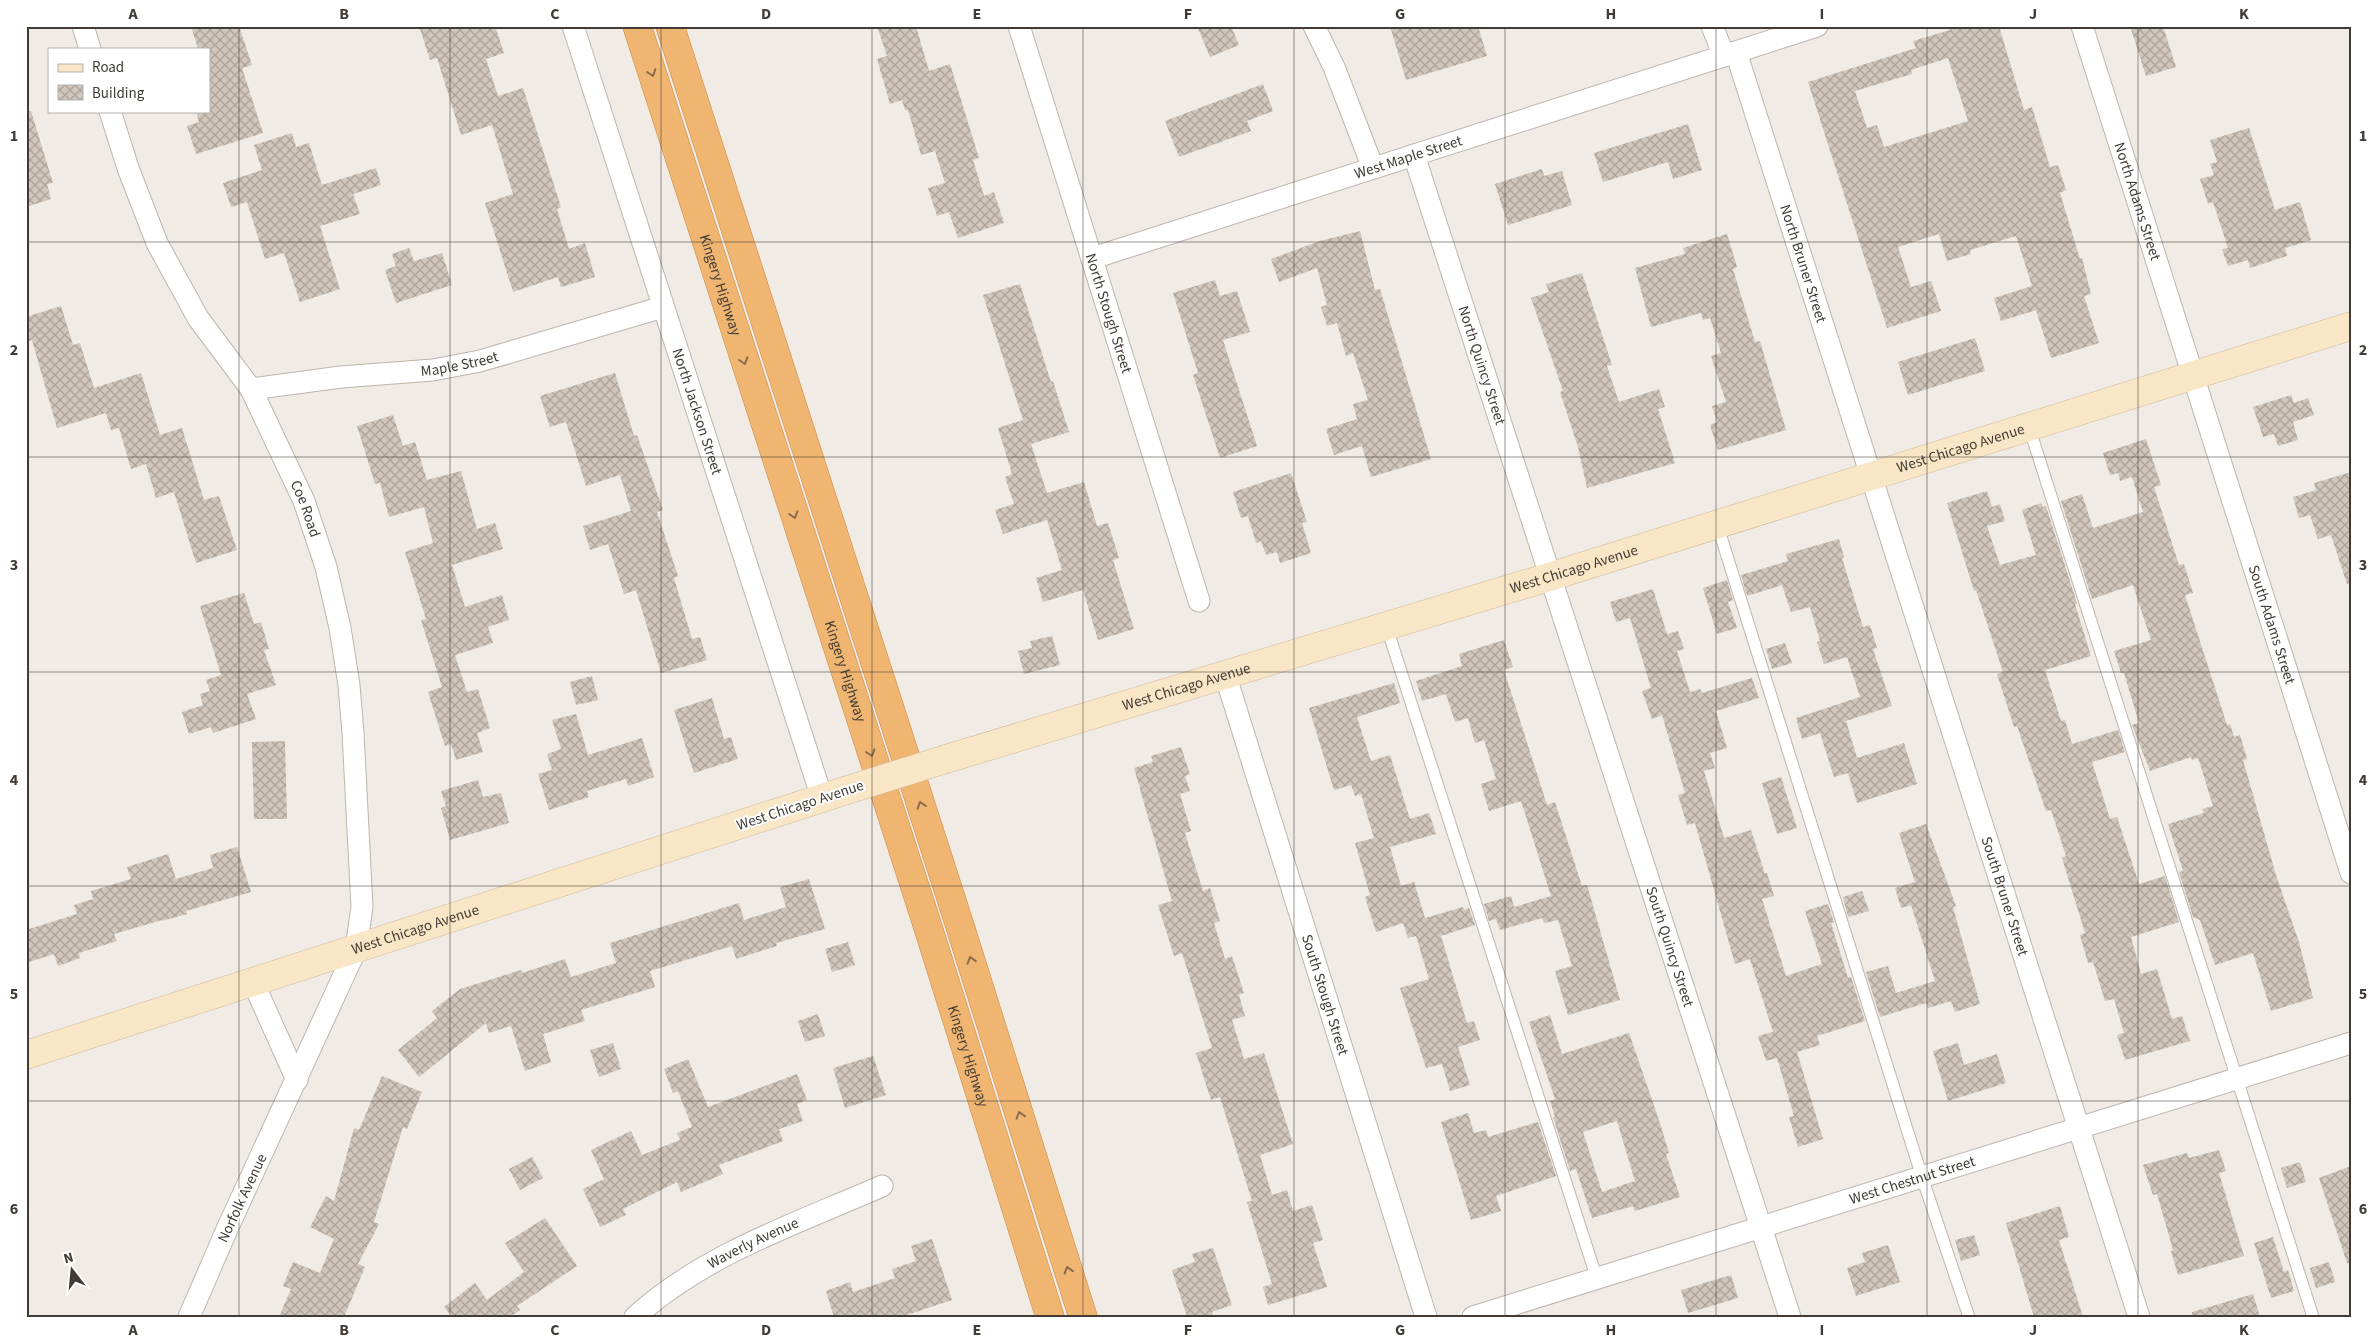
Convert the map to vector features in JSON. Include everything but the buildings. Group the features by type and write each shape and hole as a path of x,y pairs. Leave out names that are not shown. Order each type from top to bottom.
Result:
{"highway":[{"name":"Kingery Highway","path":"637,26 926,921 1050,1317"},
{"name":"Kingery Highway","path":"670,26 965,942 1083,1317"}],"main road":[{"name":"West Chicago Avenue","path":"26,1055 833,794 1549,577 2351,326"}],"street":[{"path":"82,26 90,48"},
{"name":"North Jackson Street","path":"573,26 663,307 833,794"},
{"name":"North Stough Street","path":"1019,26 1199,601"},
{"path":"1314,26 1334,67 1373,168"},
{"name":"North Bruner Street","path":"1712,26 1730,54 1871,476"},
{"name":"West Maple Street","path":"1093,258 1817,26"},
{"name":"North Adams Street","path":"2082,26 2193,376"},
{"name":"Coe Road","path":"110,112 128,168 157,243 198,318 251,389 304,501 326,566 340,628 353,724 362,907 356,949"},
{"name":"North Quincy Street","path":"1414,155 1549,577"},
{"name":"Maple Street","path":"251,389 341,377 433,370 480,361 663,307"},
{"name":"South Adams Street","path":"2193,376 2351,874"},
{"name":"South Bruner Street","path":"1871,476 2139,1317"},
{"name":"South Quincy Street","path":"1549,577 1790,1317"},
{"name":"South Stough Street","path":"1225,674 1426,1317"},
{"name":"Norfolk Avenue","path":"189,1317 228,1227 356,949"},
{"path":"253,982 297,1080"},
{"name":"West Chestnut Street","path":"1474,1317 2351,1043"},
{"name":"Waverly Avenue","path":"635,1317 680,1282 732,1252 882,1186"}],"lane":[{"path":"2029,427 2313,1317"},
{"path":"1717,524 1922,1177 1969,1317"},
{"path":"1386,625 1597,1279"}]}
